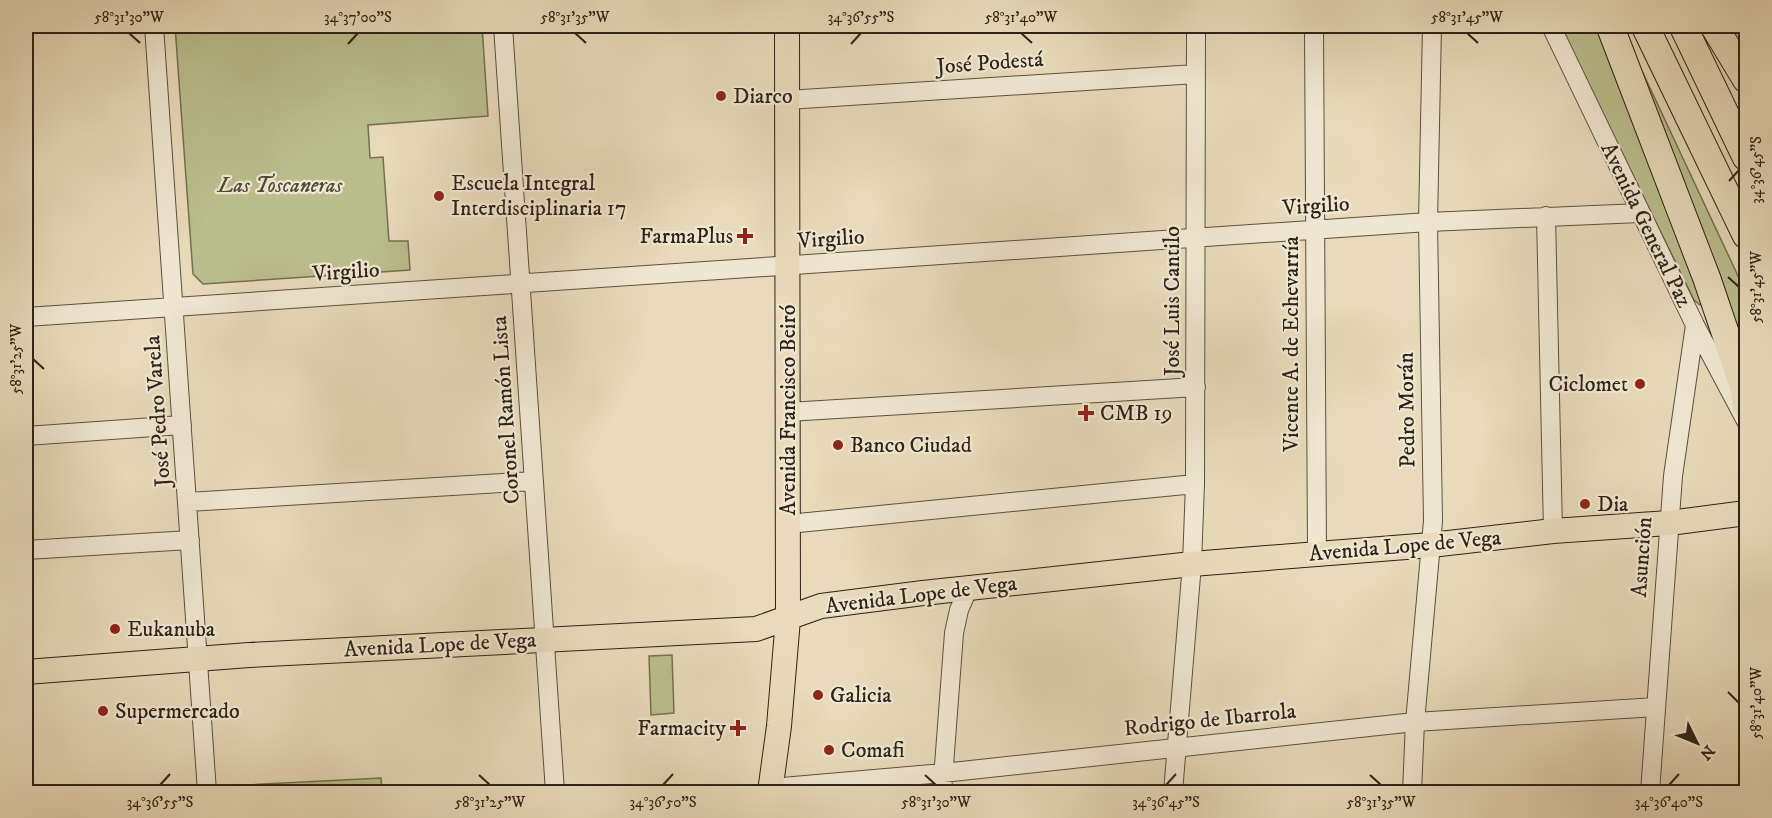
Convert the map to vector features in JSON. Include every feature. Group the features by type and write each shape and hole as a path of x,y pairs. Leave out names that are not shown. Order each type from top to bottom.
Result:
{"highway":[{"path":"1610,26 1707,279 1744,388 1746,405"},
{"path":"1646,26 1746,235"},
{"path":"1683,26 1746,157"},
{"path":"1714,26 1746,80"}],"main road":[{"name":"Avenida Francisco Beiró","path":"770,790 780,715 788,619 787,26"},
{"name":"Avenida Lope de Vega","path":"26,672 200,658 756,629 821,606 1192,564 1431,545 1553,531 1669,523 1746,513"}],"street":[{"name":"José Pedro Varela","path":"154,26 200,658 207,792"},
{"name":"Coronel Ramón Lista","path":"503,26 555,792"},
{"name":"José Luis Cantilo","path":"1173,792 1192,564 1195,484 1196,26"},
{"name":"Vicente A. de Echevarría","path":"1314,26 1317,555"},
{"name":"Pedro Morán","path":"1412,792 1414,722 1433,520 1428,222 1432,26"},
{"name":"Avenida General Paz","path":"1551,26 1695,325 1746,421"},
{"name":"José Podestá","path":"787,100 1196,74"},
{"name":"Virgilio","path":"26,317 1428,222 1640,213"},
{"path":"1546,216 1553,531"},
{"name":"Asunción","path":"1650,792 1673,476 1695,325"},
{"path":"788,412 1196,387"},
{"path":"26,436 182,425"},
{"path":"188,502 534,481"},
{"path":"788,524 1195,484"},
{"path":"26,550 190,540"},
{"path":"942,792 954,633 959,610 968,589"},
{"name":"Rodrigo de Ibarrola","path":"770,790 1414,722 1656,707"}],"green space":[{"name":"Las Toscaneras","path":"175,26 482,26 488,116 368,125 370,158 383,157 389,241 408,241 410,270 203,284 193,274"},
{"path":"1559,26 1599,26 1703,301 1700,305 1694,300"},
{"path":"1727,26 1746,26 1746,60"},
{"path":"1643,73 1746,293 1746,368 1640,75"},
{"path":"672,655 674,713 651,715 649,656"},
{"path":"381,778 382,792 227,792 227,786"}],"place":[{"name":"Diarco","path":"721,96"},
{"name":"Escuela Integral Interdisciplinaria 17","path":"439,196"},
{"name":"FarmaPlus","path":"745,236"},
{"name":"Ciclomet","path":"1640,384"},
{"name":"CMB 19","path":"1086,413"},
{"name":"Banco Ciudad","path":"838,445"},
{"name":"Dia","path":"1585,504"},
{"name":"Eukanuba","path":"115,629"},
{"name":"Galicia","path":"818,695"},
{"name":"Supermercado","path":"103,711"},
{"name":"Farmacity","path":"738,728"},
{"name":"Comafi","path":"829,750"}]}
